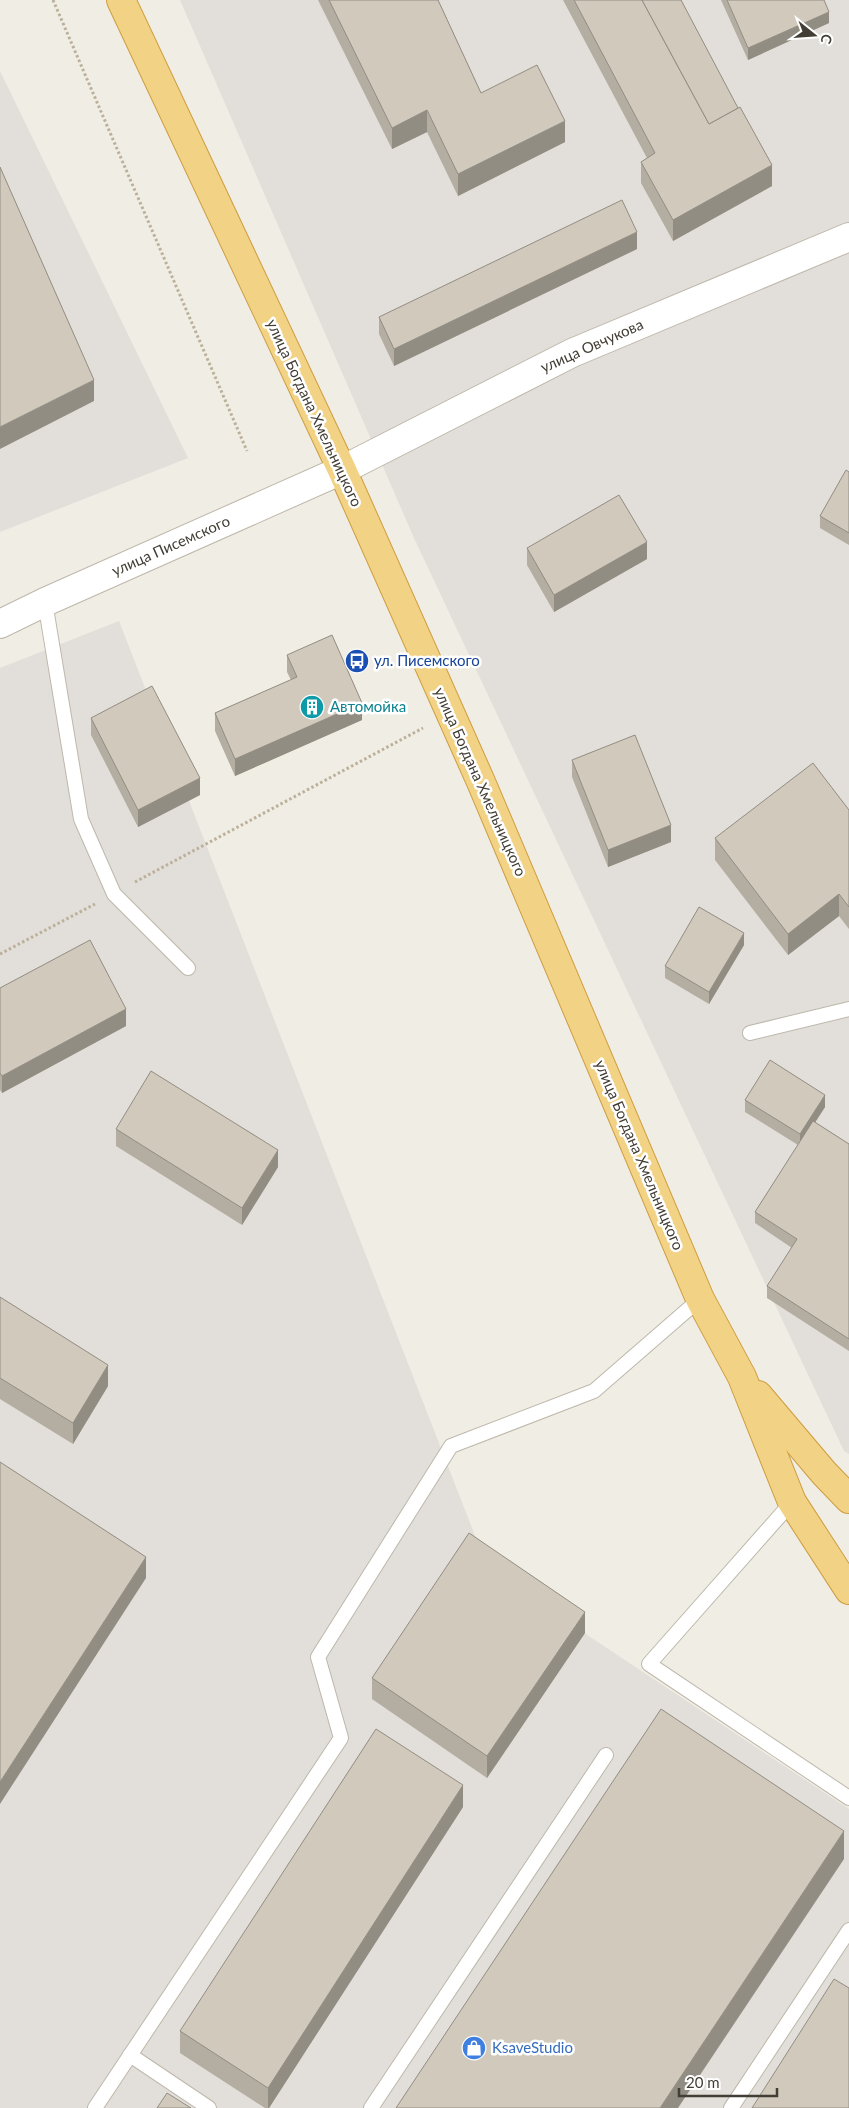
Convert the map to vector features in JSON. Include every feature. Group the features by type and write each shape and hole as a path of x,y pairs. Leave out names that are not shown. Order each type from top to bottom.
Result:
{"highway":[{"name":"улица Богдана Хмельницкого","path":"121,0 342,470 481,782 700,1299 742,1377 792,1502 849,1590"},
{"name":"улица Богдана Хмельницкого","path":"742,1377 824,1473 849,1499"}],"street":[{"name":"улица Овчукова","path":"342,470 572,353 849,237"},
{"name":"улица Писемского","path":"0,624 45,602 342,470"}],"lane":[{"path":"45,602 81,819 114,894 188,968"},
{"path":"750,1033 849,1009"},
{"path":"95,2108 341,1738 318,1657 451,1446 594,1391 700,1299"},
{"path":"792,1502 649,1664 849,1798"},
{"path":"371,2108 606,1755"},
{"path":"731,2108 849,1930"},
{"path":"130,2055 209,2108"}],"path":[{"path":"53,0 247,451"},
{"path":"0,954 450,714"}],"shaded area":[{"path":"180,0 849,0 849,1454 844,1451 414,538"},
{"path":"0,71 188,458 0,532"},
{"path":"119,621 488,1569 849,1809 849,2108 0,2108 0,668"}],"building":[{"path":"329,0 438,0 481,93 537,65 565,121 458,174 427,110 392,128"},
{"path":"574,0 642,0 709,124 740,107 772,165 673,220 641,162 655,153"},
{"path":"642,0 681,0 738,108 709,124"},
{"path":"727,0 824,0 829,12 748,48"},
{"path":"0,167 94,380 0,427"},
{"path":"622,200 637,232 394,349 379,317"},
{"path":"846,470 849,472 849,533 820,516"},
{"path":"619,495 647,542 554,595 527,548"},
{"name":"Автомойка","path":"332,635 362,703 235,759 215,713 297,677 287,655"},
{"path":"152,686 200,778 138,810 91,718"},
{"path":"635,735 671,825 608,850 572,760"},
{"path":"813,763 849,810 849,907 839,894 788,934 715,838"},
{"path":"699,907 744,933 709,992 665,966"},
{"path":"90,940 126,1009 2,1076 0,1073 0,988"},
{"path":"770,1060 825,1095 800,1134 745,1100"},
{"path":"151,1071 278,1150 242,1208 116,1129"},
{"path":"813,1121 849,1144 849,1339 767,1286 797,1239 755,1212"},
{"path":"0,1297 108,1365 73,1423 0,1378"},
{"path":"0,1462 146,1557 0,1782"},
{"path":"469,1533 585,1612 487,1756 372,1678"},
{"path":"661,1709 844,1831 660,2108 396,2108"},
{"path":"376,1729 463,1785 268,2088 180,2031"},
{"path":"834,1979 849,1988 849,2108 752,2108"},
{"path":"167,2093 191,2108 157,2108"}],"place":[{"name":"ул. Писемского","path":"357,661"},
{"name":"Автомойка","path":"312,707"},
{"name":"KsaveStudio","path":"474,2048"}]}
